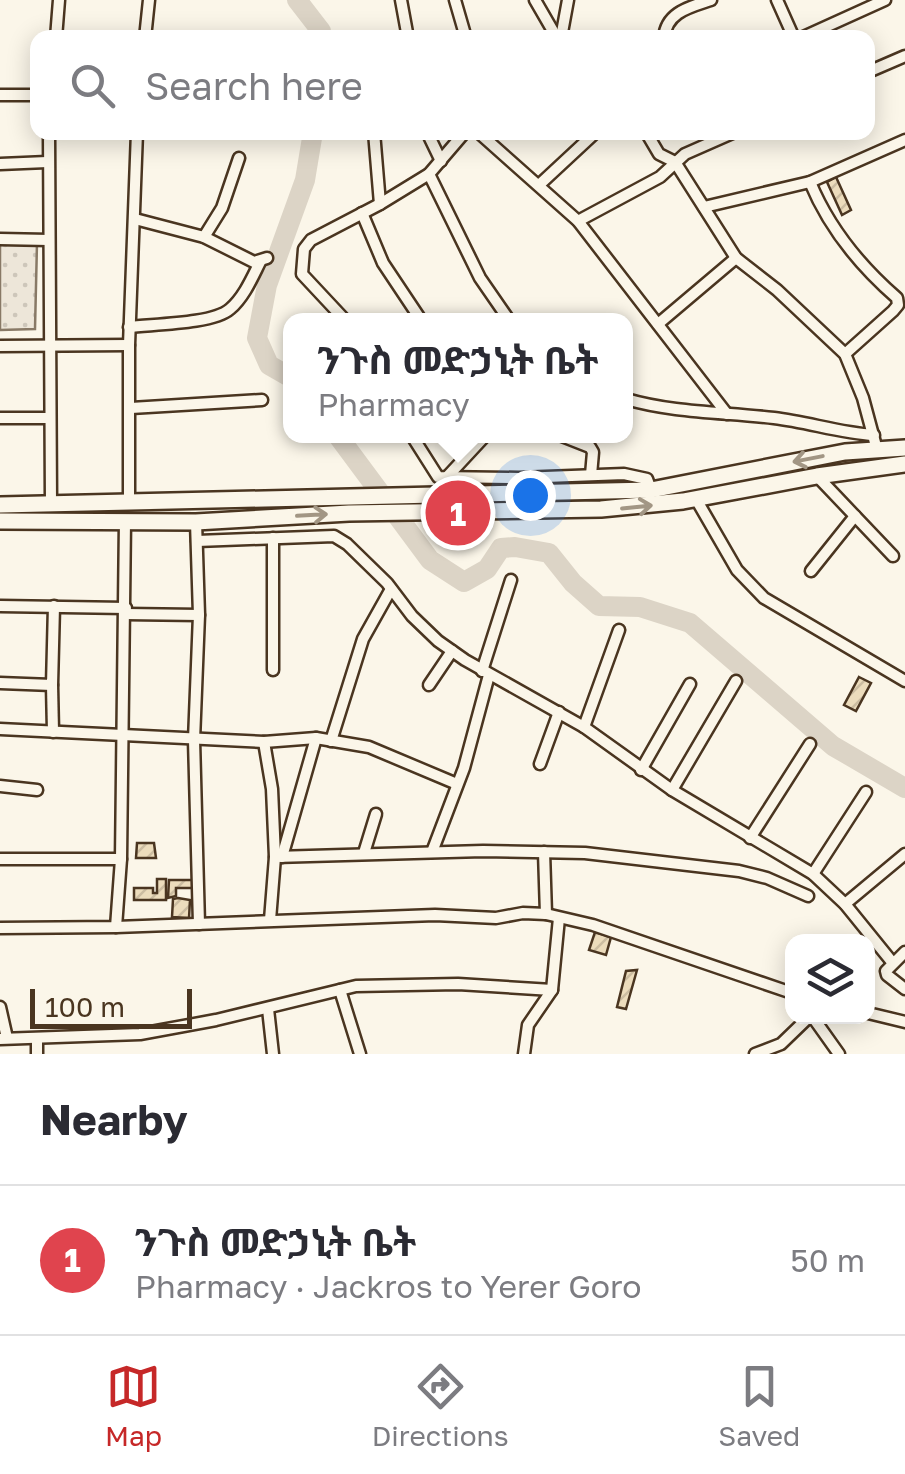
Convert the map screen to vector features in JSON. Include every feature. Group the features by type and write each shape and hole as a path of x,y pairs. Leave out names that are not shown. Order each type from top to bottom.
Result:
{"main road":[{"path":"0,505 651,490 876,443 905,448"},
{"path":"0,521 196,522 349,513 602,510 690,500 905,464"}],"street":[{"path":"57,30 59,0"},
{"path":"146,30 148,0"},
{"path":"402,0 407,30"},
{"path":"454,0 463,30"},
{"path":"536,0 554,30"},
{"path":"561,30 568,0"},
{"path":"664,30 683,10 711,0"},
{"path":"777,0 793,30"},
{"path":"814,30 885,0"},
{"path":"875,69 905,56"},
{"path":"0,95 30,95"},
{"path":"48,140 51,504"},
{"path":"129,504 128,346 136,140"},
{"path":"375,140 380,204"},
{"path":"431,140 441,161"},
{"path":"338,313 306,280 300,267 304,249 311,240 428,174 458,140"},
{"path":"487,140 578,221 727,414"},
{"path":"539,185 587,140"},
{"path":"651,140 660,154 675,162 736,258 777,290 845,354 876,443"},
{"path":"578,221 660,176 685,154 717,140"},
{"path":"704,207 810,182 905,140"},
{"path":"204,237 222,208 239,158"},
{"path":"0,164 47,162"},
{"path":"428,174 480,278 505,313"},
{"path":"810,182 827,218 853,255 897,298 893,311 845,354"},
{"path":"362,214 383,263 415,313"},
{"path":"129,327 209,318 228,311 263,260 236,255 204,237 135,219"},
{"path":"0,238 49,240"},
{"path":"658,324 736,258"},
{"path":"0,346 128,346"},
{"path":"131,408 262,400"},
{"path":"633,400 674,409 776,418 876,443"},
{"path":"0,418 50,418"},
{"path":"416,443 434,472 446,478 640,475 647,479 651,490"},
{"path":"446,478 478,443"},
{"path":"580,443 594,452 592,475"},
{"path":"817,476 893,556"},
{"path":"690,500 737,570 764,598 905,681"},
{"path":"811,571 855,516"},
{"path":"116,927 121,859 125,520"},
{"path":"196,522 199,615 194,740 198,924"},
{"path":"197,541 334,536 392,589 412,616 452,650 559,712 672,790 813,874 845,904 892,962"},
{"path":"273,538 273,670"},
{"path":"432,852 457,784 511,580"},
{"path":"330,741 364,639 392,589"},
{"path":"0,606 199,615"},
{"path":"53,732 54,606"},
{"path":"584,728 619,630"},
{"path":"429,685 452,650"},
{"path":"672,790 736,681"},
{"path":"0,683 52,684"},
{"path":"642,770 690,684"},
{"path":"540,764 559,712"},
{"path":"0,728 194,740 264,742 316,738 368,747 457,784"},
{"path":"270,920 278,856 316,738"},
{"path":"264,742 278,856"},
{"path":"750,838 810,744"},
{"path":"0,786 37,790"},
{"path":"813,874 866,792"},
{"path":"364,853 376,814"},
{"path":"544,852 546,914"},
{"path":"278,856 584,852 739,871 808,896"},
{"path":"845,904 905,854"},
{"path":"0,859 121,859"},
{"path":"0,928 546,914 593,925 785,992"},
{"path":"524,1054 528,1024 552,990 559,918"},
{"path":"905,952 886,971 905,989"},
{"path":"0,1008 4,1038 37,1039 140,1034 268,1009 356,986 458,984 552,990"},
{"path":"340,990 360,1054"},
{"path":"268,1009 273,1054"},
{"path":"875,1014 905,1022"},
{"path":"755,1054 783,1049 804,1024"},
{"path":"817,1024 839,1054"},
{"path":"37,1039 37,1054"}],"shaded area":[{"path":"0,242 37,243 35,329 0,330"}],"building":[{"path":"836,177 851,210 842,215 827,182"},
{"path":"859,677 871,683 856,711 844,705"},
{"path":"137,843 154,843 156,858 136,858"},
{"path":"157,879 166,879 166,900 134,900 134,888 153,888 153,893 157,893"},
{"path":"169,880 196,880 195,888 176,888 176,896 168,898"},
{"path":"173,899 190,900 189,918 172,917"},
{"path":"595,932 611,937 606,955 589,950"},
{"path":"637,970 626,1009 617,1007 626,971"}],"waterway":[{"path":"297,0 320,30"},
{"path":"283,373 269,365 257,338 267,285 305,180 312,140"},
{"path":"343,443 430,560 464,582 487,569 501,548 549,553 573,583 599,606 640,607 690,623 833,746 905,788"}],"place":[{"name":"ንጉስ መድኃኒት ቤት","path":"458,513"}]}
